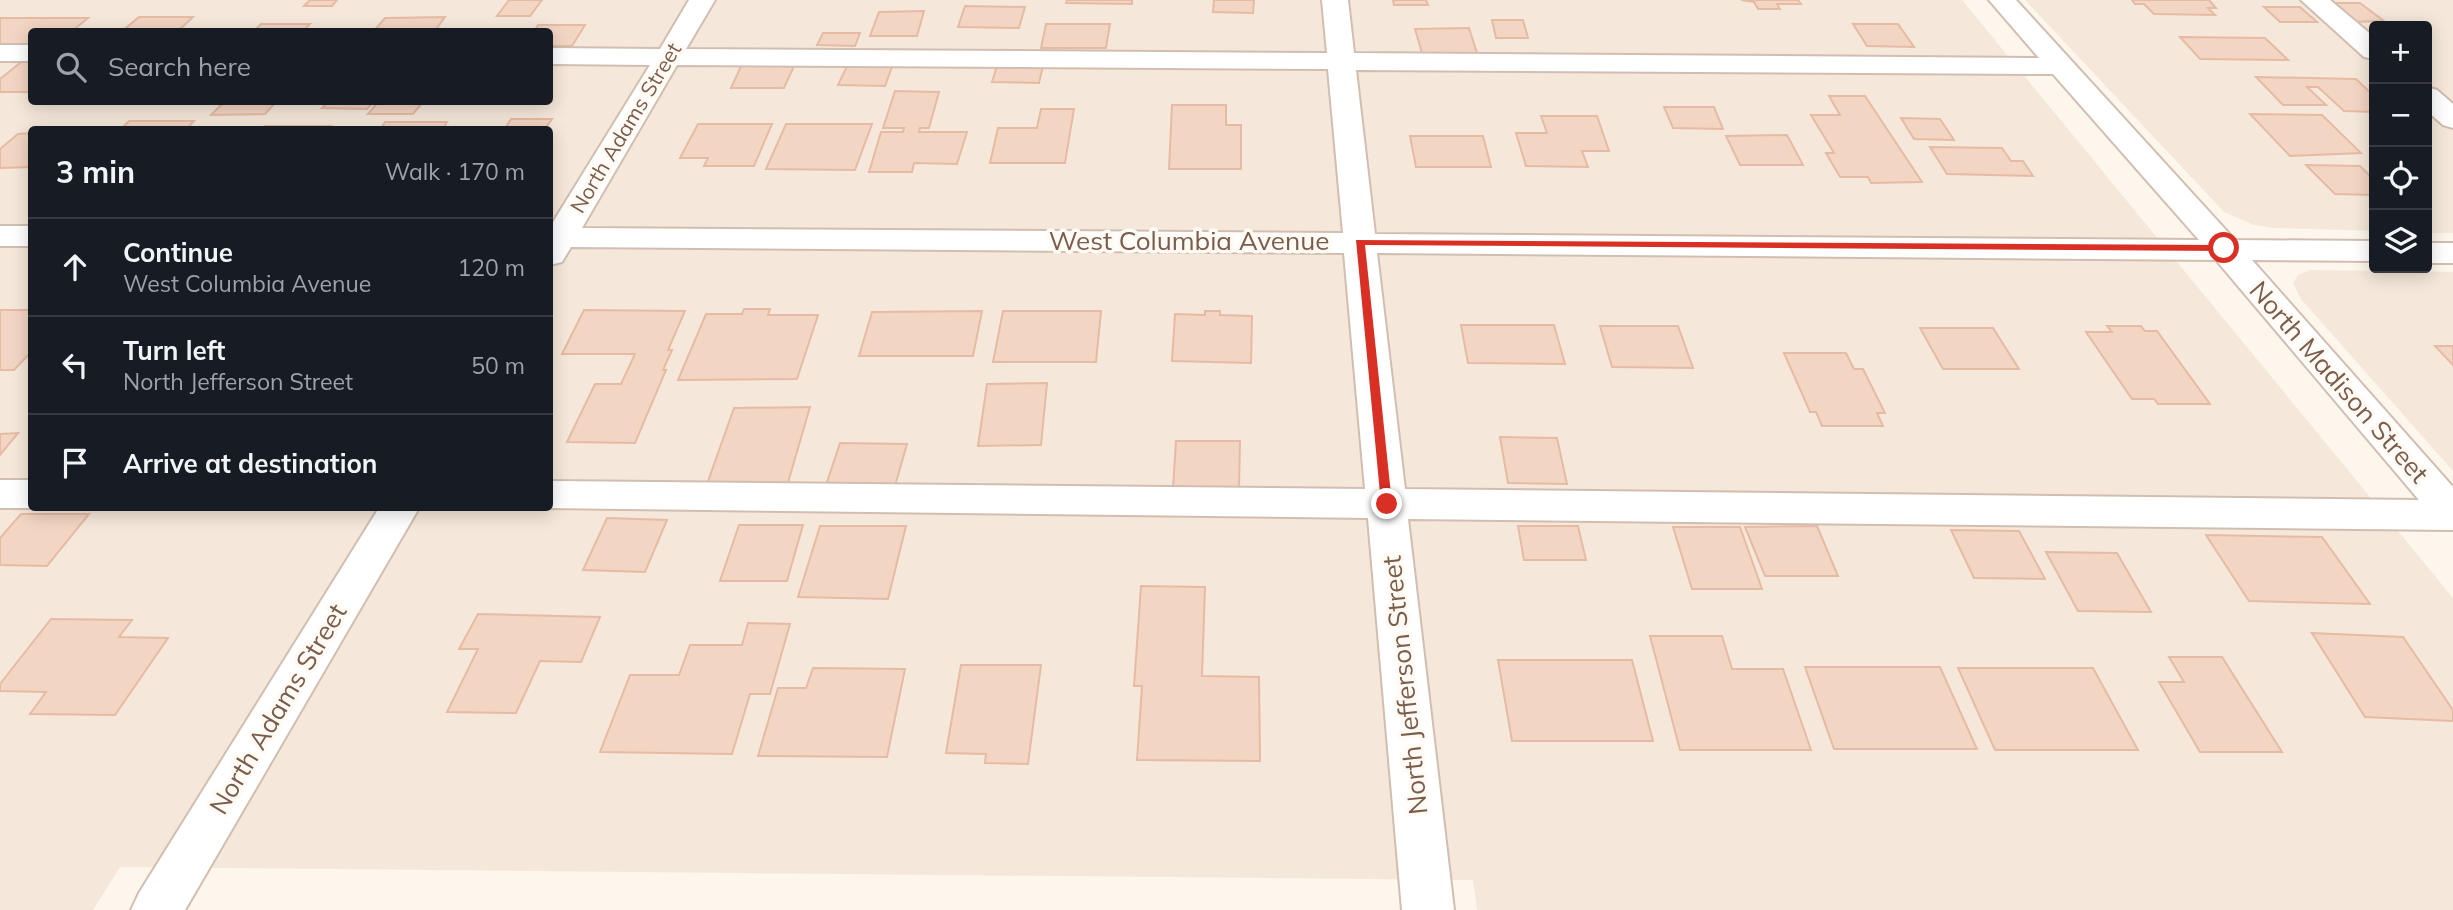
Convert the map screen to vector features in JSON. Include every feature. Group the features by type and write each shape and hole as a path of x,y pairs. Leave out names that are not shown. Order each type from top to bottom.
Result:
{"street":[{"name":"North Adams Street","path":"553,243 702,0"},
{"name":"North Jefferson Street","path":"1335,0 1428,910"},
{"name":"North Madison Street","path":"2002,0 2224,248 2453,514"},
{"path":"2314,0 2369,47"},
{"path":"0,53 28,53"},
{"path":"553,56 2062,66"},
{"path":"2432,100 2453,119"},
{"path":"0,236 28,236"},
{"name":"West Columbia Avenue","path":"553,243 1360,242 2369,251"},
{"path":"2432,253 2453,253"},
{"path":"0,494 28,494"},
{"path":"553,495 2453,514"},
{"name":"North Adams Street","path":"157,910 397,511"}],"shaded area":[{"path":"0,0 1962,0 2453,598 2453,910 1477,910 1473,880 120,867 93,910 0,910"},
{"path":"2025,0 2453,0 2453,233 2432,233 2432,21 2369,21 2369,231 2274,228 2254,225 2224,212"},
{"path":"2310,270 2369,271 2369,273 2453,272 2453,471 2301,299 2293,283 2298,275"}],"building":[{"path":"310,0 337,0 332,6 304,6"},
{"path":"509,0 542,0 530,16 497,16"},
{"path":"1067,0 1132,0 1132,4 1066,3"},
{"path":"1214,0 1254,0 1253,13 1213,12"},
{"path":"1393,0 1426,0 1428,5 1394,5"},
{"path":"1741,0 1798,0 1801,4 1777,4 1780,9 1758,9 1754,2"},
{"path":"2132,0 2209,0 2216,8 2208,8 2215,15 2154,14 2144,4 2135,4"},
{"path":"2327,3 2360,3 2384,21 2369,21 2350,22"},
{"path":"965,6 1025,7 1019,28 958,27"},
{"path":"2264,7 2300,7 2317,22 2280,22"},
{"path":"924,11 917,36 870,36 879,12"},
{"path":"139,17 193,17 181,28 126,28"},
{"path":"445,17 437,28 376,28 385,18"},
{"path":"0,18 88,18 76,28 28,28 28,46 0,46"},
{"path":"1492,20 1523,20 1528,38 1496,38"},
{"path":"261,24 310,24 306,28 257,28"},
{"path":"1046,24 1110,24 1106,48 1041,48"},
{"path":"1853,24 1898,24 1914,47 1867,46"},
{"path":"538,25 585,25 572,46 553,46 553,28 536,28"},
{"path":"1469,28 1477,53 1422,53 1415,29"},
{"path":"823,33 860,33 855,46 817,45"},
{"path":"2180,37 2265,38 2288,60 2200,59"},
{"path":"28,59 28,92 0,92 0,79"},
{"path":"742,64 795,64 784,88 731,88"},
{"path":"848,64 893,64 885,86 838,85"},
{"path":"997,66 1043,66 1039,83 992,82"},
{"path":"2256,77 2356,79 2369,91 2369,112 2344,111 2318,87 2307,87 2326,105 2283,105"},
{"path":"895,91 939,92 929,128 920,128 919,132 967,132 957,164 914,163 912,172 869,172 881,132 903,132 904,128 883,128"},
{"path":"1829,96 1865,96 1922,182 1871,183 1868,177 1840,177 1826,153 1834,153 1811,115 1840,115"},
{"path":"221,105 273,105 265,114 211,115"},
{"path":"325,105 370,105 367,109 322,108"},
{"path":"376,105 420,105 413,114 368,114"},
{"path":"1172,105 1226,105 1226,125 1241,125 1241,169 1169,169"},
{"path":"1664,107 1714,107 1723,129 1673,128"},
{"path":"1041,109 1074,109 1065,163 990,163 998,128 1037,128"},
{"path":"2250,114 2322,115 2361,153 2290,156"},
{"path":"1541,116 1597,116 1609,151 1582,151 1588,167 1526,166 1516,133 1547,133"},
{"path":"1901,118 1940,119 1954,140 1914,139"},
{"path":"511,119 552,119 547,126 507,126"},
{"path":"129,121 194,121 190,126 124,126"},
{"path":"385,122 447,122 444,126 382,126"},
{"path":"698,124 772,124 754,166 704,166 708,158 680,158"},
{"path":"786,124 872,124 855,170 766,169"},
{"path":"28,133 28,167 0,168 0,149 18,134"},
{"path":"1787,135 1803,165 1740,165 1726,136"},
{"path":"1410,136 1483,136 1491,167 1416,167"},
{"path":"1930,147 2002,148 2011,161 2023,161 2033,176 1947,174"},
{"path":"2306,165 2360,166 2369,175 2369,195 2335,194"},
{"path":"744,309 770,309 768,315 818,315 797,379 678,380 706,314 742,314"},
{"path":"0,310 28,310 28,355 14,370 0,370"},
{"path":"584,310 685,311 668,350 672,350 663,370 666,370 635,443 567,442 595,384 621,384 635,354 562,354"},
{"path":"982,311 973,356 859,356 872,312"},
{"path":"1003,311 1101,311 1096,362 993,362"},
{"path":"1205,311 1220,311 1220,315 1252,316 1251,363 1172,361 1175,314 1205,315"},
{"path":"1461,325 1554,325 1565,364 1468,363"},
{"path":"1600,326 1678,326 1693,368 1612,367"},
{"path":"2107,326 2141,326 2145,331 2157,331 2210,404 2158,404 2154,399 2132,399 2086,332 2112,332"},
{"path":"1920,328 1993,328 2019,369 1943,369"},
{"path":"2435,346 2453,346 2453,365"},
{"path":"1784,353 1846,353 1854,369 1863,369 1885,413 1877,413 1883,426 1822,426 1816,412 1810,412"},
{"path":"1047,383 1041,445 978,446 987,384"},
{"path":"810,407 787,486 706,487 734,408"},
{"path":"18,433 0,455 0,434"},
{"path":"1500,437 1557,438 1567,484 1508,483"},
{"path":"1176,441 1240,441 1239,489 1173,488"},
{"path":"840,443 907,444 895,486 826,485"},
{"path":"21,514 89,514 47,566 0,565 0,538"},
{"path":"607,518 667,520 645,572 583,570"},
{"path":"739,525 803,525 787,581 720,581"},
{"path":"820,526 906,526 888,599 798,597"},
{"path":"1518,526 1578,526 1586,560 1524,560"},
{"path":"1817,526 1838,576 1765,576 1745,527"},
{"path":"1673,527 1740,527 1762,589 1692,589"},
{"path":"1951,530 2019,531 2045,579 1974,578"},
{"path":"2206,535 2322,537 2370,604 2249,601"},
{"path":"2046,552 2117,553 2151,612 2078,611"},
{"path":"1141,586 1205,587 1202,676 1259,677 1260,761 1137,760 1142,686 1134,686"},
{"path":"478,614 600,617 581,662 540,661 516,713 447,712 478,649 459,649"},
{"path":"51,619 132,620 119,637 168,638 115,715 30,714 46,692 0,691 0,684"},
{"path":"748,623 790,624 770,694 750,694 732,754 600,752 630,675 679,675 690,645 742,645"},
{"path":"2312,633 2403,637 2453,710 2453,721 2365,717"},
{"path":"1650,636 1722,636 1732,669 1783,669 1811,750 1680,750"},
{"path":"2169,657 2222,657 2282,752 2200,752 2159,682 2184,682"},
{"path":"1498,660 1632,660 1653,741 1512,741"},
{"path":"961,665 1041,665 1028,764 985,763 986,754 946,753"},
{"path":"1805,667 1940,667 1977,749 1834,749"},
{"path":"813,668 905,669 887,757 758,756 778,688 806,688"},
{"path":"1958,668 2093,668 2138,750 1995,750"}],"route":[{"path":"1387,504 1360,242 2224,248"}]}
